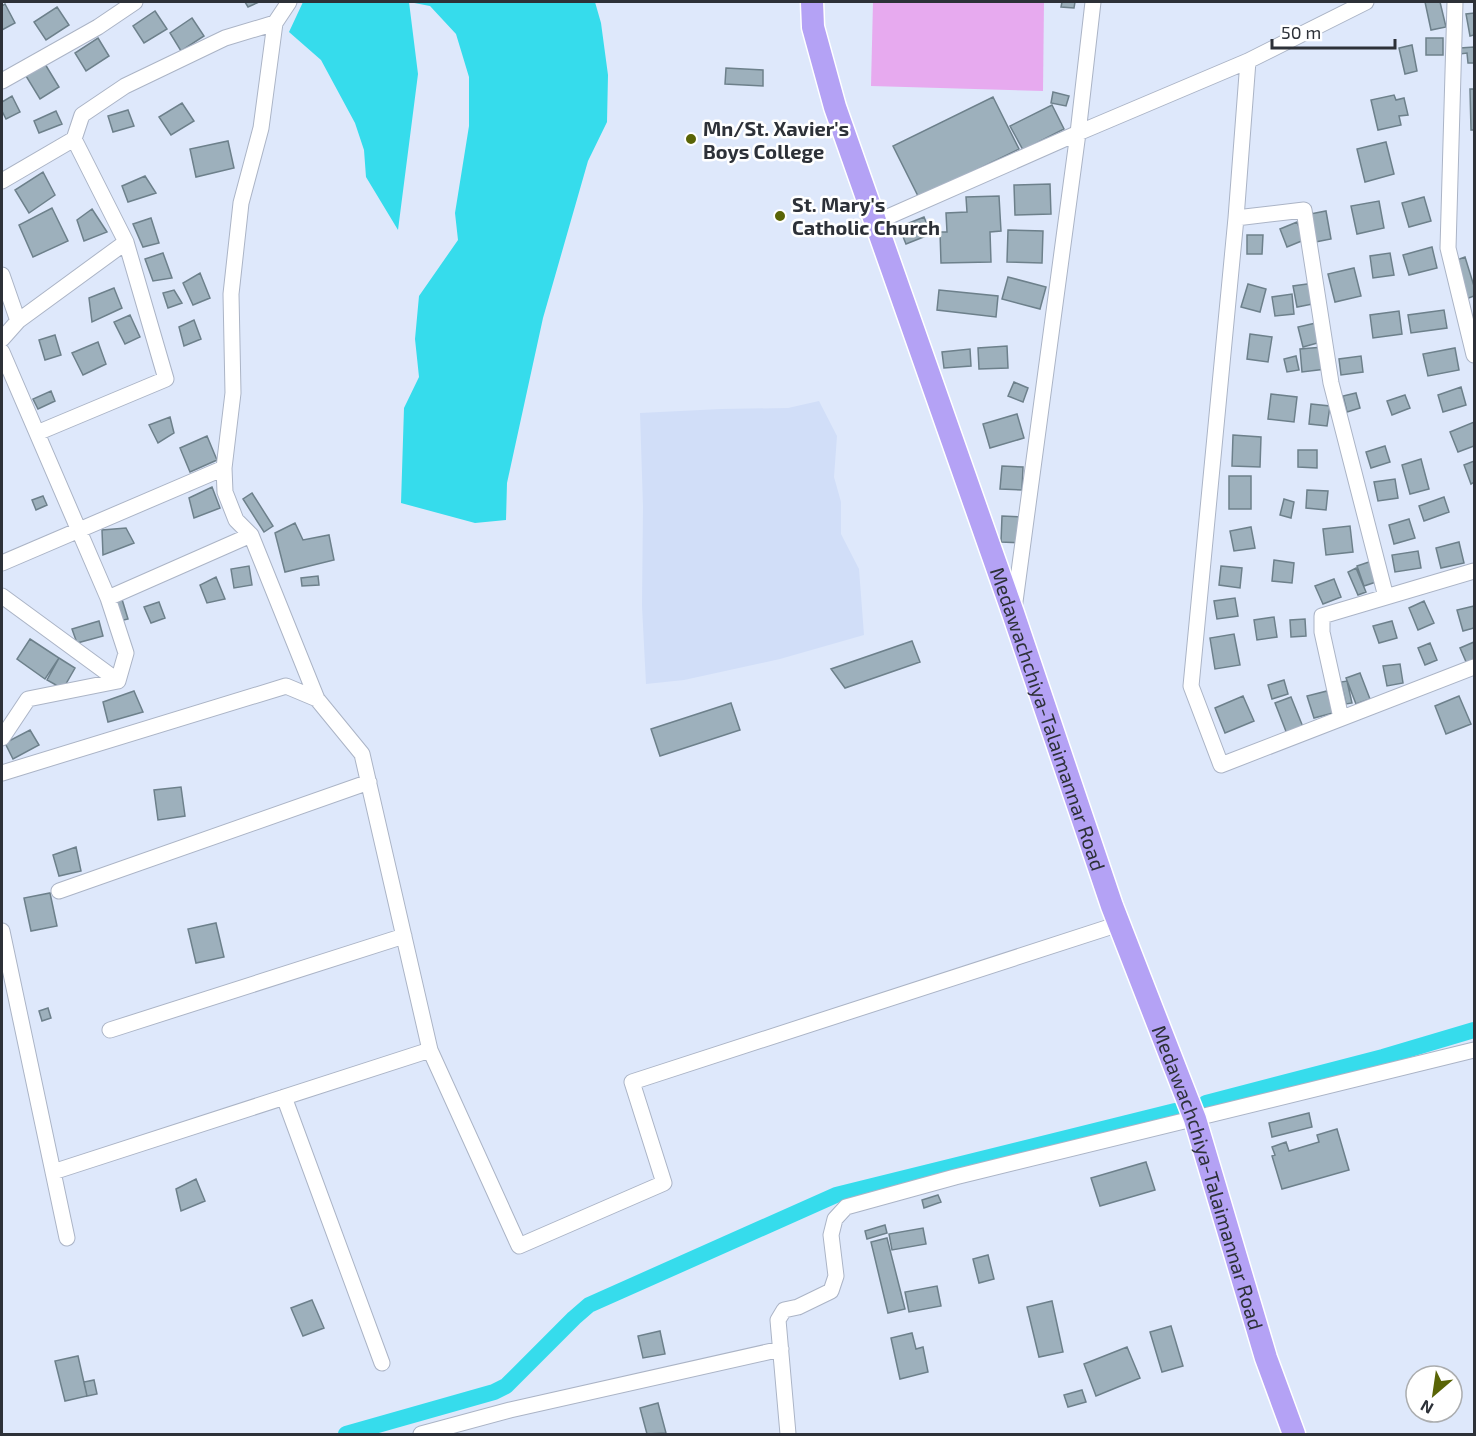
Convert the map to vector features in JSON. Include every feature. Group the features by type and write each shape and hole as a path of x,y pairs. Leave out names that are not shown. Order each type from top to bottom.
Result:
{"highway":[{"name":"Medawachchiya-Talaimannar Road","path":"812,2 813,27 835,107 874,223 1013,613 1119,924 1195,1119 1266,1358 1294,1434"}],"street":[{"path":"2,81 98,27 135,2"},
{"path":"289,2 275,23 261,128 241,203 231,294 232,393 224,468 225,492 236,520 251,535 317,699 362,754 430,1050 519,1246 664,1183 632,1082 1119,924"},
{"path":"1013,613 1078,133 1093,2"},
{"path":"874,223 1248,61 1366,2"},
{"path":"1455,2 1448,248 1474,355"},
{"path":"2,181 74,139 82,115 125,86 225,38 275,23"},
{"path":"1248,61 1236,218 1191,686 1221,765 1474,667"},
{"path":"37,433 166,379 126,242 74,139"},
{"path":"1236,218 1304,210 1331,383 1386,597"},
{"path":"2,339 18,321 126,242"},
{"path":"2,275 18,321"},
{"path":"2,351 108,598 126,653 118,681"},
{"path":"2,563 224,468"},
{"path":"108,598 251,535"},
{"path":"1341,718 1322,632 1322,616 1474,571"},
{"path":"2,596 118,681"},
{"path":"2,738 28,699 118,681"},
{"path":"2,773 286,686 317,699"},
{"path":"59,891 369,782"},
{"path":"2,931 67,1238"},
{"path":"110,1030 404,936"},
{"path":"53,1172 430,1050"},
{"path":"788,1434 778,1320 784,1310 831,1291 836,1276 831,1235 835,1219 846,1207 955,1177 1474,1050"},
{"path":"284,1097 382,1363"},
{"path":"422,1434 510,1410 782,1349"}],"shaded area":[{"path":"873,2 1044,2 1043,91 871,86"},
{"path":"819,401 837,436 834,477 841,502 841,534 859,569 864,635 780,659 684,680 646,684 642,606 643,507 640,413 788,408"}],"water":[{"path":"303,2 409,2 418,74 398,230 366,177 364,150 355,123 321,60 289,32"},
{"path":"409,2 595,2 601,23 608,75 607,122 588,161 543,318 507,483 506,520 475,523 401,503 404,408 419,377 415,339 419,296 458,240 455,213 469,126 469,77 456,34 430,6"}],"building":[{"path":"245,2 259,2 248,7"},
{"path":"1062,2 1075,2 1074,8 1061,7"},
{"path":"1425,2 1440,2 1446,27 1431,30"},
{"path":"5,4 15,23 2,30 2,6"},
{"path":"57,7 69,25 46,40 34,22"},
{"path":"155,11 167,29 144,43 133,26"},
{"path":"1474,13 1474,35 1470,36 1466,14"},
{"path":"192,18 204,36 181,51 170,33"},
{"path":"98,38 109,56 86,71 75,53"},
{"path":"1426,38 1443,38 1443,55 1426,55"},
{"path":"1412,45 1417,71 1405,74 1399,48"},
{"path":"1474,47 1474,63 1468,63 1467,53 1460,54 1460,48"},
{"path":"45,64 59,87 40,99 26,76"},
{"path":"726,68 763,70 763,86 725,84"},
{"path":"1470,89 1474,89 1474,130 1471,130"},
{"path":"1053,92 1069,96 1066,106 1051,103"},
{"path":"1394,95 1396,100 1404,98 1408,115 1399,116 1401,125 1378,130 1371,100"},
{"path":"12,96 20,112 6,119 2,111 2,102"},
{"path":"993,97 1019,149 919,198 893,146"},
{"path":"182,103 194,121 171,135 159,117"},
{"path":"1052,105 1064,129 1023,150 1010,126"},
{"path":"128,110 134,126 113,132 108,116"},
{"path":"56,111 62,124 39,133 34,121"},
{"path":"228,141 234,168 196,177 190,149"},
{"path":"1386,142 1394,174 1365,182 1357,149"},
{"path":"43,172 55,195 29,213 15,190"},
{"path":"145,176 156,193 128,202 122,186"},
{"path":"1050,184 1051,214 1015,215 1014,185"},
{"path":"999,196 1001,231 990,232 991,262 941,263 940,232 947,232 946,213 967,212 966,197"},
{"path":"1424,197 1431,221 1409,227 1402,203"},
{"path":"1379,201 1384,228 1357,234 1351,206"},
{"path":"52,208 68,241 33,257 19,225"},
{"path":"92,209 107,232 84,241 77,220"},
{"path":"1326,211 1331,239 1315,242 1310,214"},
{"path":"924,217 931,234 906,244 899,227"},
{"path":"151,218 159,243 143,247 133,224"},
{"path":"1297,222 1304,240 1287,247 1280,229"},
{"path":"1008,230 1043,231 1042,263 1007,262"},
{"path":"1247,235 1263,235 1262,254 1247,254"},
{"path":"1432,247 1437,268 1409,275 1403,255"},
{"path":"163,253 172,278 153,281 145,259"},
{"path":"1390,253 1394,275 1373,278 1370,256"},
{"path":"1465,257 1474,286 1474,296 1466,299 1454,261"},
{"path":"1354,268 1361,296 1335,302 1328,274"},
{"path":"200,273 210,298 193,305 183,283"},
{"path":"1008,277 1046,287 1040,309 1002,299"},
{"path":"1314,283 1318,303 1297,307 1293,286"},
{"path":"1248,284 1266,289 1260,312 1241,307"},
{"path":"114,288 122,308 92,322 89,298"},
{"path":"174,290 182,303 168,308 163,293"},
{"path":"939,290 998,296 996,317 937,310"},
{"path":"1292,294 1294,314 1275,316 1272,297"},
{"path":"1444,310 1447,328 1411,333 1408,315"},
{"path":"1399,311 1402,334 1373,338 1370,315"},
{"path":"130,315 140,337 125,344 114,322"},
{"path":"194,320 201,339 184,346 179,327"},
{"path":"1316,323 1321,342 1303,347 1298,327"},
{"path":"1250,334 1272,337 1268,362 1247,359"},
{"path":"55,335 61,355 45,360 39,340"},
{"path":"98,342 106,364 83,375 72,353"},
{"path":"1007,346 1008,368 979,369 978,348"},
{"path":"1323,347 1326,369 1302,372 1300,349"},
{"path":"1455,348 1459,370 1428,376 1423,354"},
{"path":"970,349 971,366 944,368 942,352"},
{"path":"1296,356 1299,370 1287,372 1284,359"},
{"path":"1361,356 1363,372 1341,375 1339,359"},
{"path":"1014,382 1028,388 1023,402 1008,396"},
{"path":"1461,387 1466,405 1443,412 1438,395"},
{"path":"51,391 55,401 38,409 33,399"},
{"path":"1356,393 1360,408 1347,412 1343,396"},
{"path":"1271,394 1297,397 1294,422 1268,419"},
{"path":"1405,395 1410,408 1392,415 1387,401"},
{"path":"1311,404 1330,406 1327,426 1309,424"},
{"path":"1017,414 1024,438 990,448 983,424"},
{"path":"170,417 174,433 158,443 149,425"},
{"path":"1474,422 1474,446 1458,452 1450,432"},
{"path":"1233,435 1261,437 1260,467 1232,466"},
{"path":"207,436 217,460 190,472 180,448"},
{"path":"1385,446 1390,462 1371,468 1366,452"},
{"path":"1298,450 1317,450 1317,468 1298,467"},
{"path":"1421,459 1429,489 1410,494 1402,465"},
{"path":"1474,461 1474,482 1471,484 1464,465"},
{"path":"1002,466 1023,467 1022,490 1000,489"},
{"path":"1229,476 1251,476 1251,509 1229,509"},
{"path":"1395,479 1398,498 1378,501 1374,482"},
{"path":"212,487 220,508 194,518 189,498"},
{"path":"1307,490 1328,491 1326,510 1306,508"},
{"path":"252,493 273,526 264,532 243,499"},
{"path":"43,496 47,505 36,510 32,500"},
{"path":"1444,497 1449,512 1424,521 1419,506"},
{"path":"1284,499 1294,502 1291,518 1280,515"},
{"path":"1002,516 1023,517 1022,543 1001,542"},
{"path":"1409,519 1415,538 1394,544 1389,525"},
{"path":"295,523 303,540 329,535 334,560 285,572 275,533"},
{"path":"1350,526 1353,552 1326,555 1323,529"},
{"path":"1251,527 1255,548 1234,551 1230,531"},
{"path":"126,528 134,543 103,555 102,530"},
{"path":"1459,542 1464,563 1441,568 1436,548"},
{"path":"1418,551 1421,568 1395,572 1392,555"},
{"path":"1274,560 1294,563 1292,583 1272,581"},
{"path":"1372,561 1379,581 1364,586 1357,566"},
{"path":"249,566 252,585 234,588 231,569"},
{"path":"1221,566 1242,568 1240,588 1219,585"},
{"path":"1356,568 1366,592 1358,595 1348,572"},
{"path":"318,576 319,585 302,586 301,578"},
{"path":"216,577 225,599 207,603 200,585"},
{"path":"1334,579 1341,597 1323,604 1315,586"},
{"path":"121,596 128,619 119,621 112,598"},
{"path":"1235,598 1238,616 1217,619 1214,601"},
{"path":"1424,601 1434,623 1418,630 1409,608"},
{"path":"159,602 165,618 151,623 144,607"},
{"path":"1474,606 1474,628 1463,631 1457,610"},
{"path":"1274,617 1277,637 1257,640 1254,620"},
{"path":"1305,619 1306,636 1291,637 1290,620"},
{"path":"99,621 103,636 77,643 72,629"},
{"path":"1392,621 1397,638 1379,643 1373,626"},
{"path":"1234,634 1240,665 1215,669 1210,638"},
{"path":"30,639 59,658 45,679 17,659"},
{"path":"912,641 920,662 845,688 831,669"},
{"path":"1474,642 1474,661 1467,664 1460,648"},
{"path":"1430,643 1437,660 1425,665 1418,648"},
{"path":"59,658 75,668 63,689 47,680"},
{"path":"1400,664 1403,683 1387,686 1383,666"},
{"path":"1360,673 1370,699 1356,704 1346,678"},
{"path":"1284,680 1288,694 1272,699 1268,685"},
{"path":"1347,681 1352,703 1346,704 1341,682"},
{"path":"134,691 143,712 108,722 103,702"},
{"path":"1327,691 1333,713 1314,718 1307,696"},
{"path":"1243,696 1254,721 1225,733 1215,708"},
{"path":"1459,696 1471,724 1446,734 1435,706"},
{"path":"1291,697 1303,727 1287,734 1275,703"},
{"path":"731,703 740,730 660,756 651,729"},
{"path":"30,730 39,745 13,759 5,743"},
{"path":"181,787 185,816 158,820 154,790"},
{"path":"76,847 81,871 59,876 53,855"},
{"path":"50,893 57,926 31,931 24,898"},
{"path":"216,923 224,957 196,963 188,929"},
{"path":"48,1008 51,1018 42,1021 39,1011"},
{"path":"1309,1113 1312,1127 1272,1137 1269,1123"},
{"path":"1337,1129 1349,1170 1282,1189 1272,1156 1275,1155 1272,1147 1286,1142 1289,1151 1319,1142 1317,1135"},
{"path":"1146,1162 1155,1190 1100,1206 1091,1178"},
{"path":"196,1179 205,1201 181,1211 176,1189"},
{"path":"938,1195 941,1202 924,1208 922,1200"},
{"path":"885,1225 887,1233 867,1239 865,1231"},
{"path":"923,1228 926,1244 892,1250 889,1234"},
{"path":"887,1238 905,1309 888,1313 871,1242"},
{"path":"988,1255 994,1279 979,1283 973,1259"},
{"path":"937,1286 941,1306 909,1312 905,1292"},
{"path":"312,1300 324,1328 303,1336 291,1308"},
{"path":"1052,1301 1063,1352 1039,1357 1027,1307"},
{"path":"1171,1326 1183,1366 1162,1372 1150,1332"},
{"path":"660,1331 665,1354 643,1358 638,1336"},
{"path":"912,1333 916,1349 923,1347 928,1372 900,1379 891,1338"},
{"path":"1127,1347 1140,1378 1096,1396 1084,1364"},
{"path":"78,1356 87,1396 65,1401 55,1361"},
{"path":"94,1380 97,1394 87,1396 84,1382"},
{"path":"1082,1390 1086,1402 1068,1407 1064,1395"},
{"path":"658,1403 666,1433 647,1434 640,1408"}],"waterway":[{"path":"1206,1103 1383,1057 1474,1030"},
{"path":"346,1434 494,1392 506,1386 589,1305 836,1195 1175,1111"}],"place":[{"name":"Mn/St. Xavier's Boys College","path":"691,139"},
{"name":"St. Mary's Catholic Church","path":"780,216"}]}
